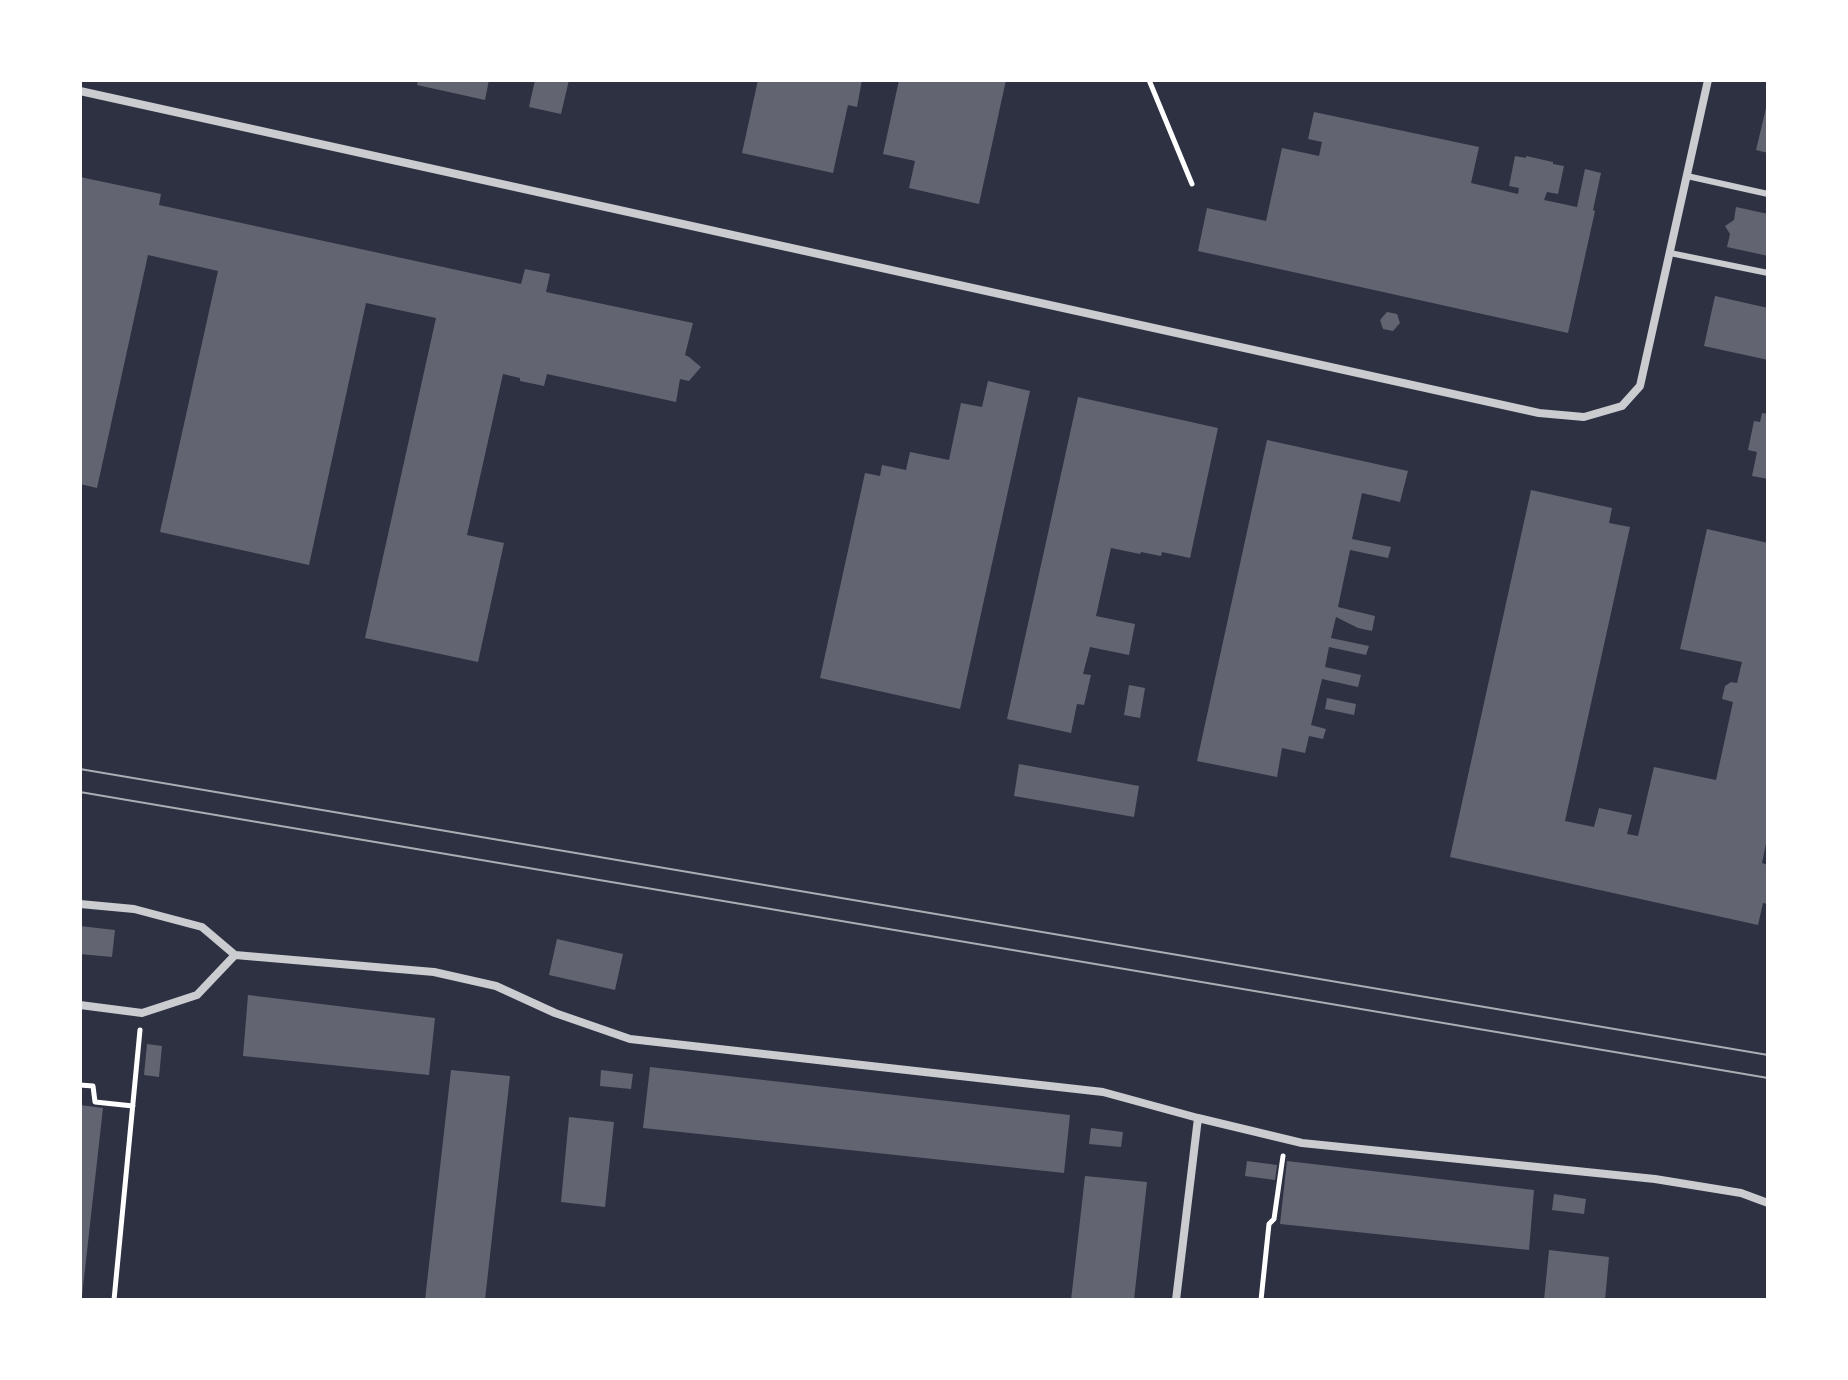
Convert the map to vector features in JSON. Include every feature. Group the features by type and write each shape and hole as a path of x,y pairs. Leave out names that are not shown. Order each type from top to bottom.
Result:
{"street":[{"path":"80,91 1539,413 1584,417 1622,406 1640,386 1708,80"},
{"path":"80,904 134,909 202,927 235,955 434,972 496,986 555,1013 630,1039 1103,1092 1302,1143 1655,1179 1741,1193 1768,1203"},
{"path":"80,1005 142,1013 197,995 235,955"},
{"path":"1176,1300 1198,1118"}],"lane":[{"path":"1687,176 1768,194"},
{"path":"1670,253 1768,273"}],"path":[{"path":"1149,80 1192,184"},
{"path":"114,1300 142,1013"},
{"path":"80,1085 93,1086 95,1102 133,1106"},
{"path":"1261,1300 1269,1224 1274,1219 1286,1139"}],"building":[{"path":"418,80 489,80 485,100 417,85"},
{"path":"535,80 569,80 561,114 529,107"},
{"path":"758,80 862,80 857,107 848,105 833,173 742,153"},
{"path":"899,80 1006,80 979,204 909,188 915,161 883,154"},
{"path":"1768,104 1768,153 1756,150"},
{"path":"1314,112 1479,147 1471,183 1518,194 1519,188 1509,186 1515,156 1564,166 1558,194 1547,192 1544,200 1577,207 1585,169 1601,173 1568,333 1198,251 1207,208 1266,221 1282,148 1319,156 1322,142 1308,139"},
{"path":"80,177 161,194 159,205 521,284 525,269 550,274 546,292 693,323 685,355 701,367 689,381 680,379 676,402 547,374 544,386 503,374 467,535 504,543 478,662 365,638 436,318 366,303 309,565 160,532 218,271 148,255 97,488 80,484"},
{"path":"1736,207 1768,214 1768,256 1727,247 1730,234 1725,226 1734,220"},
{"path":"1715,296 1768,308 1768,360 1704,346"},
{"path":"1387,312 1397,314 1400,323 1393,331 1383,329 1380,320"},
{"path":"988,381 1030,391 960,709 820,678 865,473 880,476 882,465 906,470 910,452 949,460 961,403 982,407"},
{"path":"1078,397 1218,428 1190,558 1162,552 1161,556 1111,548 1096,616 1135,624 1129,655 1090,647 1083,674 1091,675 1084,705 1077,704 1071,733 1007,719"},
{"path":"1762,413 1768,414 1768,479 1752,476 1757,452 1748,450 1754,421 1760,422"},
{"path":"1267,440 1408,471 1400,502 1362,493 1352,539 1391,547 1388,558 1350,550 1338,607 1375,616 1372,631 1336,617 1331,638 1369,646 1366,655 1329,647 1325,667 1361,675 1358,687 1322,679 1311,725 1326,729 1323,739 1309,736 1305,753 1282,748 1277,777 1197,761"},
{"path":"1531,490 1612,508 1609,523 1630,527 1565,821 1594,827 1599,808 1632,815 1627,834 1638,836 1654,767 1716,780 1733,702 1722,699 1725,686 1731,682 1737,683 1742,662 1680,649 1707,529 1768,543 1768,834 1762,863 1768,865 1768,904 1763,903 1758,925 1450,857"},
{"path":"1129,685 1145,688 1140,718 1124,715"},
{"path":"1327,698 1356,704 1354,715 1325,709"},
{"path":"1019,764 1139,786 1134,817 1014,796"},
{"path":"80,926 115,930 112,957 80,954"},
{"path":"557,939 623,954 615,990 549,975"},
{"path":"248,995 435,1018 429,1075 243,1056"},
{"path":"147,1044 162,1046 159,1077 144,1075"},
{"path":"650,1067 1070,1115 1064,1173 643,1128"},
{"path":"451,1070 510,1076 485,1300 425,1300"},
{"path":"601,1070 633,1074 631,1089 600,1086"},
{"path":"80,1105 103,1108 82,1296 80,1296"},
{"path":"569,1117 614,1122 605,1207 561,1202"},
{"path":"1091,1128 1123,1132 1121,1147 1089,1144"},
{"path":"1247,1161 1277,1165 1275,1180 1245,1176"},
{"path":"1287,1161 1534,1190 1529,1250 1280,1224"},
{"path":"1085,1176 1147,1182 1134,1300 1071,1300"},
{"path":"1554,1194 1586,1199 1584,1214 1552,1210"},
{"path":"1549,1250 1609,1257 1605,1300 1544,1300"}],"tram line":[{"path":"80,769 1768,1055"},
{"path":"80,792 1768,1078"}]}
